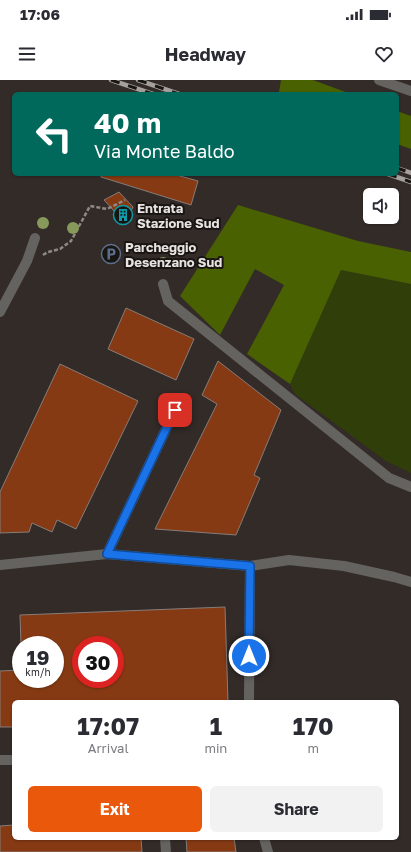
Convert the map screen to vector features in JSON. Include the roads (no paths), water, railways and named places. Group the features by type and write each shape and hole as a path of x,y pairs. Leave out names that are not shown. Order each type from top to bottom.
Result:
{"street":[{"path":"379,80 411,91"},
{"path":"0,312 24,266 35,238"},
{"path":"163,284 168,301 389,478 411,487"},
{"path":"107,554 175,410"},
{"path":"0,565 107,554 250,566 288,560 351,567 411,582"},
{"path":"249,700 250,566"},
{"path":"0,760 12,760"},
{"path":"165,840 166,852"},
{"path":"265,840 268,852"}],"railway":[{"path":"111,80 147,92"},
{"path":"138,80 173,92"},
{"path":"399,169 411,173"},
{"path":"394,176 411,182"}],"place":[{"name":"Entrata Stazione Sud","path":"123,215"},
{"name":"Parcheggio Desenzano Sud","path":"111,254"}]}
